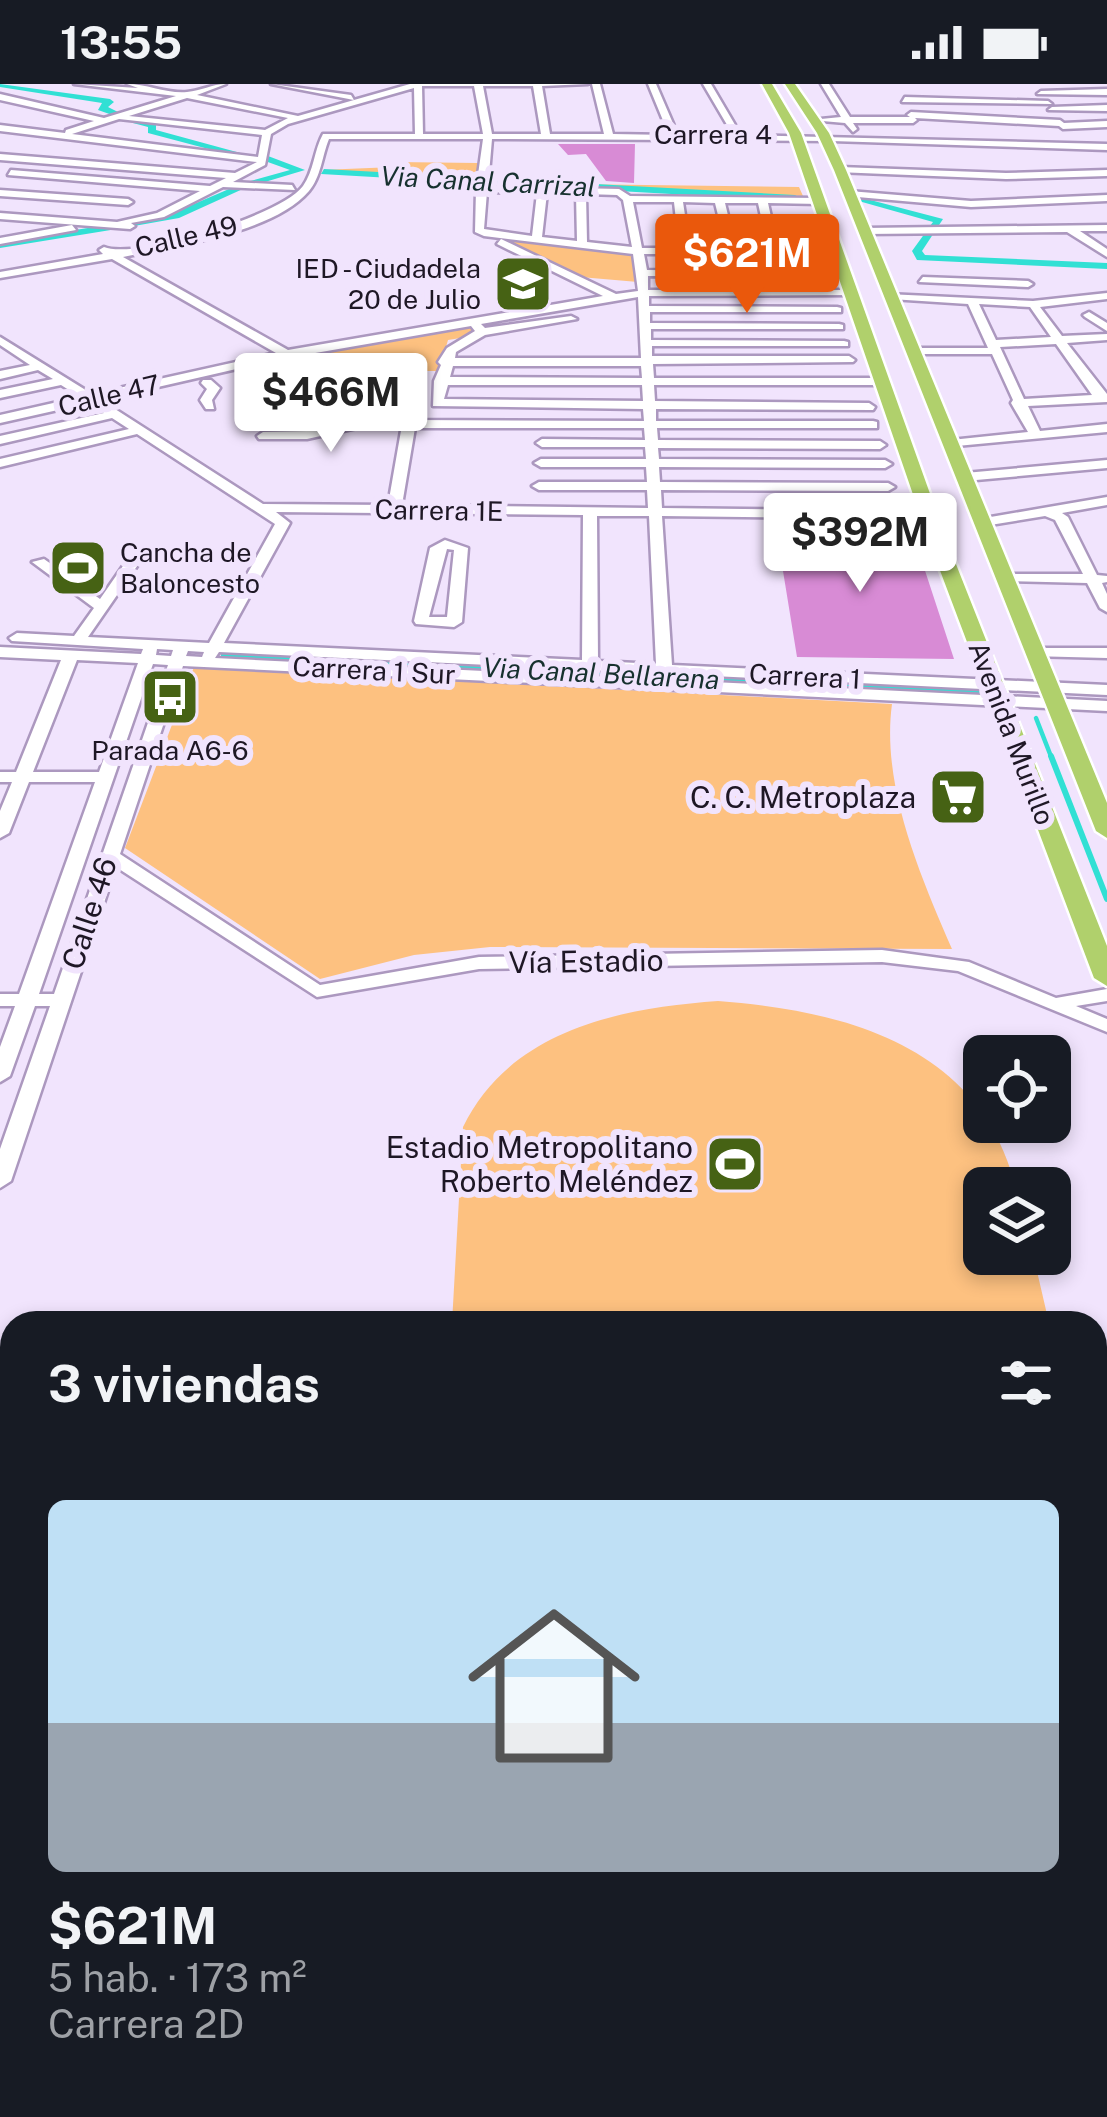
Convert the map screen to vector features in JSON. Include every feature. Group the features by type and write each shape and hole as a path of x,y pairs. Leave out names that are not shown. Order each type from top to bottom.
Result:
{"main road":[{"name":"Avenida Murillo","path":"767,84 796,136 928,515 1107,978"},
{"name":"Avenida Murillo","path":"790,84 825,136 840,170 1107,831"}],"street":[{"path":"78,84 187,95 358,134"},
{"path":"131,84 149,90"},
{"path":"3,154 222,84"},
{"path":"275,84 355,99"},
{"path":"418,84 419,134"},
{"path":"0,110 267,133 355,99 418,84 584,84"},
{"path":"537,84 546,135"},
{"path":"596,84 609,135"},
{"path":"652,84 674,135"},
{"path":"707,84 737,134"},
{"path":"825,84 856,135"},
{"path":"897,84 912,118 966,204"},
{"path":"1034,84 1079,146 1107,163"},
{"path":"478,85 488,134 478,230 613,297"},
{"path":"1041,94 1107,92"},
{"path":"0,97 111,119"},
{"path":"904,100 1107,108"},
{"path":"815,120 1107,124"},
{"path":"0,128 264,160"},
{"path":"264,160 267,133"},
{"name":"Carrera 4","path":"323,135 856,135 1107,145"},
{"name":"Calle 49","path":"0,273 265,216 301,194 323,135"},
{"name":"Carrera 4","path":"674,135 796,136"},
{"name":"Carrera 4","path":"825,136 925,139"},
{"path":"881,139 907,199"},
{"path":"3,154 238,176"},
{"path":"6,172 33,160"},
{"path":"0,216 122,222 160,214 264,160"},
{"path":"940,161 1022,166 951,218"},
{"path":"840,170 1009,176 1107,172"},
{"path":"6,172 212,189"},
{"name":"Calle 49","path":"159,241 249,216 310,173"},
{"path":"14,217 78,179"},
{"path":"224,184 292,188"},
{"path":"481,185 619,192 628,199 819,201"},
{"path":"537,239 542,191"},
{"path":"581,191 582,244"},
{"path":"0,194 128,202"},
{"path":"849,194 966,204 1107,198"},
{"path":"628,199 642,273 647,443 664,669"},
{"path":"679,199 685,251"},
{"path":"719,200 732,252"},
{"path":"762,200 775,252"},
{"path":"1028,201 1107,254"},
{"path":"0,242 102,221"},
{"path":"122,222 159,241"},
{"path":"865,231 1107,228"},
{"path":"484,233 636,251 809,252"},
{"path":"79,234 409,424 873,425"},
{"path":"35,241 62,258"},
{"name":"Calle 49","path":"0,273 106,250"},
{"path":"0,256 19,266"},
{"path":"919,261 933,298"},
{"path":"1014,268 1040,304 1057,340 1104,398"},
{"path":"642,273 830,275"},
{"path":"923,280 1028,284"},
{"name":"Calle 47","path":"0,419 613,297 850,293"},
{"path":"891,296 1040,304 1107,296"},
{"path":"972,301 1035,434"},
{"path":"644,309 837,310"},
{"path":"1089,315 1107,332"},
{"path":"478,326 444,362 437,403 868,407"},
{"path":"645,326 839,327"},
{"path":"914,351 993,348 1107,332"},
{"path":"0,340 283,523 209,654"},
{"path":"646,343 844,344"},
{"path":"144,396 293,358"},
{"path":"444,362 850,360"},
{"path":"0,375 40,366"},
{"path":"0,394 62,381"},
{"path":"440,381 880,382"},
{"path":"207,383 214,388 206,400 210,406"},
{"path":"1017,403 1104,398"},
{"path":"0,440 114,414"},
{"path":"263,436 307,435 394,416"},
{"path":"394,510 409,424"},
{"path":"536,511 542,424"},
{"path":"951,444 1107,428"},
{"path":"0,463 139,430"},
{"path":"542,443 880,445"},
{"path":"541,464 885,464"},
{"path":"965,477 1107,464"},
{"path":"539,487 888,487"},
{"path":"983,522 1106,502"},
{"name":"Carrera 1E","path":"260,508 928,515"},
{"path":"445,544 448,510"},
{"path":"590,512 590,665"},
{"path":"1047,512 1061,517 1100,579 1107,608"},
{"path":"445,544 461,548 454,622 421,621 437,548 445,544"},
{"path":"0,833 75,648 137,556"},
{"path":"39,562 101,607"},
{"path":"1007,578 1100,579"},
{"path":"0,637 75,648"},
{"name":"Carrera 1 Sur","path":"0,652 75,648 1052,695 1107,706"},
{"name":"Calle 46","path":"0,1076 150,652"},
{"name":"Calle 46","path":"0,1181 178,653"},
{"path":"1035,653 1107,653"},
{"name":"Carrera 1","path":"209,654 590,665 996,693"},
{"path":"1052,695 1107,690"},
{"path":"0,777 102,777"},
{"name":"Vía Estadio","path":"109,855 308,988 328,993 479,963 882,956 962,967 1107,1026"},
{"path":"98,883 147,881"},
{"path":"1054,1003 1107,994"},
{"path":"0,1000 60,1000"}],"shaded area":[{"path":"396,162 478,163 475,181 321,170 394,167"},
{"path":"495,183 799,187 803,196"},
{"path":"497,237 632,253 638,282 580,277"},
{"path":"467,324 477,328 473,336 448,340 439,371 325,371 294,355"},
{"path":"194,667 892,704 890,735 898,798 916,860 952,949 490,947 414,955 320,979 125,848"},
{"name":"Estadio Metropolitano Roberto Meléndez","path":"718,1001 816,1015 904,1046 942,1070 963,1091 963,1143 1000,1143 1009,1167 963,1167 963,1275 1038,1275 1046,1311 453,1311 463,1127 483,1094 538,1046 571,1030 643,1010"}],"building":[{"path":"558,144 635,144 634,183 606,181 586,154 568,155"},
{"path":"776,528 911,528 954,659 797,657"}],"waterway":[{"name":"Via Canal Carrizal","path":"0,85 110,102 101,108 118,114"},
{"name":"Via Canal Carrizal","path":"136,121 153,126 151,131 250,157"},
{"name":"Via Canal Carrizal","path":"268,159 299,170"},
{"name":"Via Canal Carrizal","path":"246,185 300,170"},
{"name":"Via Canal Carrizal","path":"324,172 795,198"},
{"name":"Via Canal Carrizal","path":"134,223 175,216 241,187"},
{"path":"858,198 939,221 917,251 921,258 1107,266"},
{"name":"Via Canal Carrizal","path":"0,245 119,226"},
{"name":"Via Canal Bellarena","path":"226,655 977,691"},
{"path":"1036,718 1052,759"},
{"path":"1051,756 1107,899"}],"place":[{"name":"IED - Ciudadela 20 de Julio","path":"523,284"},
{"name":"Cancha de Baloncesto","path":"78,568"},
{"name":"Parada A6-6","path":"170,697"},
{"name":"C. C. Metroplaza","path":"958,797"},
{"name":"Estadio Metropolitano Roberto Meléndez","path":"735,1164"}]}
